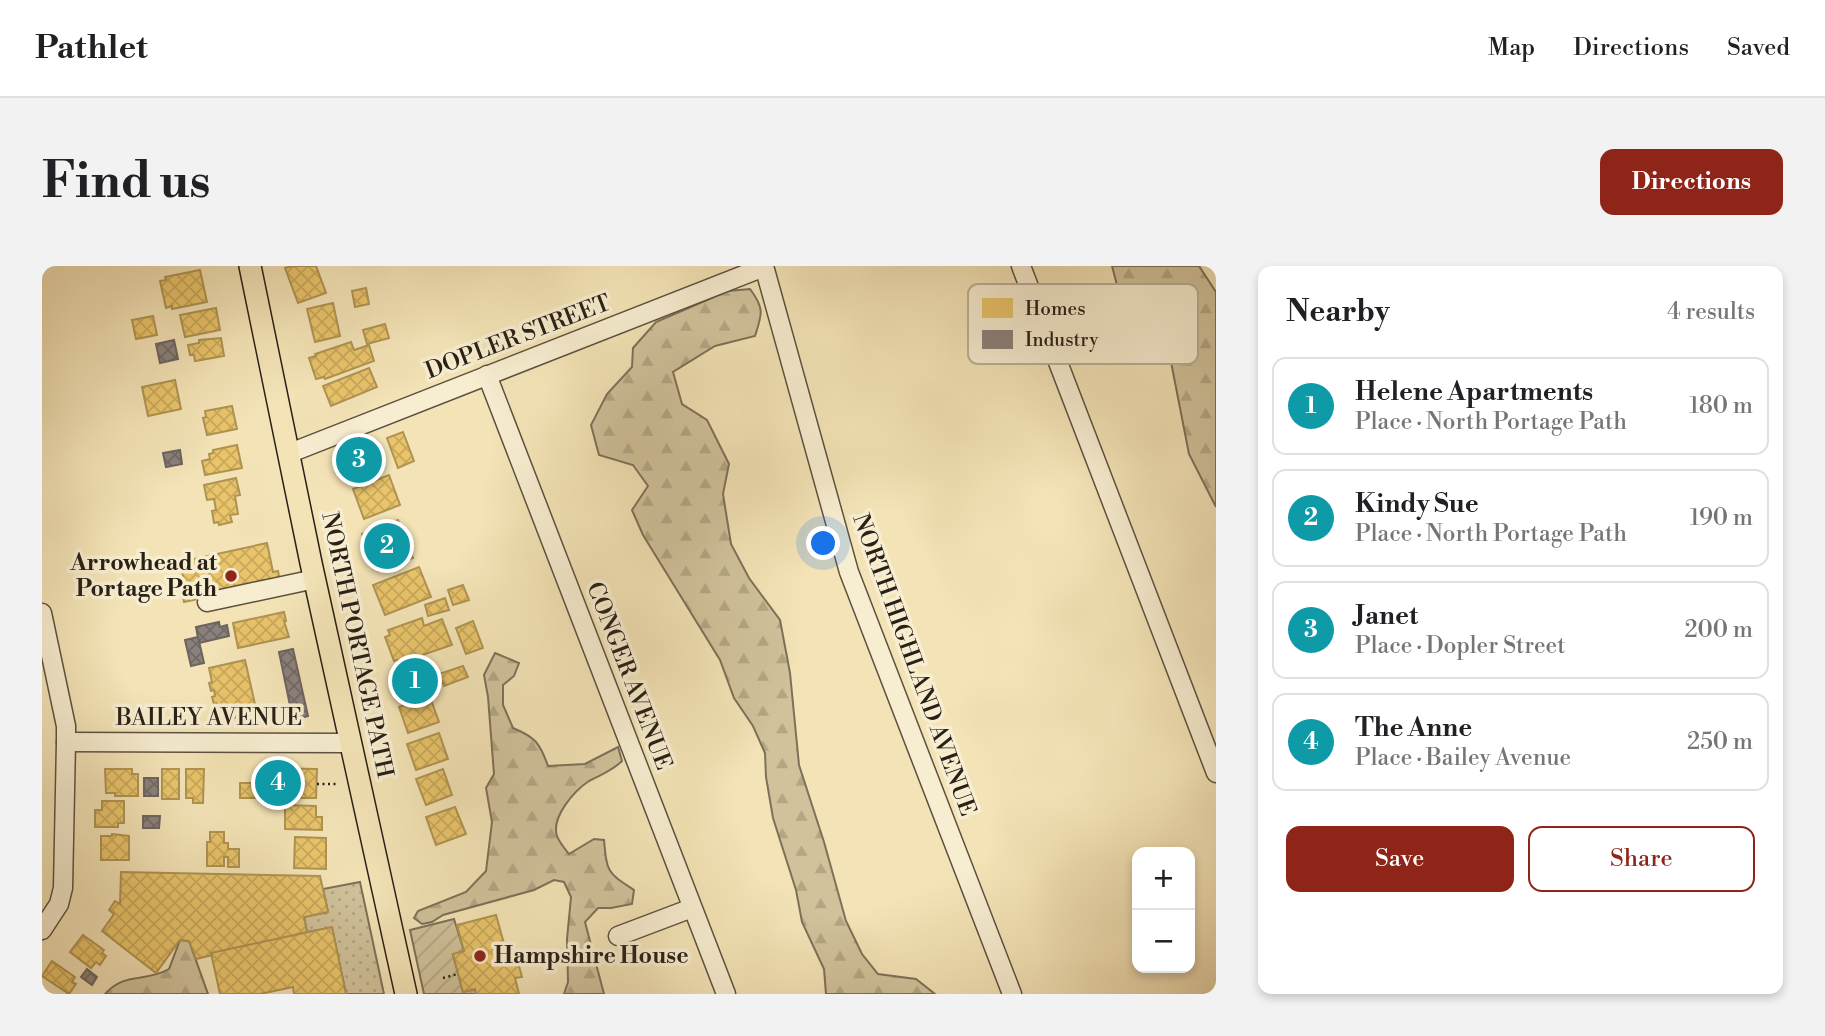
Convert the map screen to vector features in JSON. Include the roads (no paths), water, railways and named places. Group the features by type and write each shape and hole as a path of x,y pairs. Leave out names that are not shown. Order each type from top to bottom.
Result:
{"main road":[{"name":"NORTH PORTAGE PATH","path":"255,268 315,579 406,994"}],"street":[{"name":"DOPLER STREET","path":"290,453 764,266"},
{"name":"NORTH HIGHLAND AVENUE","path":"764,266 849,572 1012,994"},
{"path":"1021,266 1028,284"},
{"path":"1059,364 1216,773"},
{"name":"CONGER AVENUE","path":"487,375 726,994"},
{"path":"207,602 315,579"},
{"path":"42,613 64,715 66,742 63,888 59,904 42,930"},
{"name":"BAILEY AVENUE","path":"66,742 350,743"},
{"path":"618,936 692,908"}],"place":[{"name":"Janet","path":"359,460"},
{"name":"Kindy Sue","path":"387,546"},
{"name":"Arrowhead at Portage Path","path":"231,576"},
{"name":"Helene Apartments","path":"415,681"},
{"name":"The Anne","path":"278,783"},
{"name":"Hampshire House","path":"480,956"}]}
